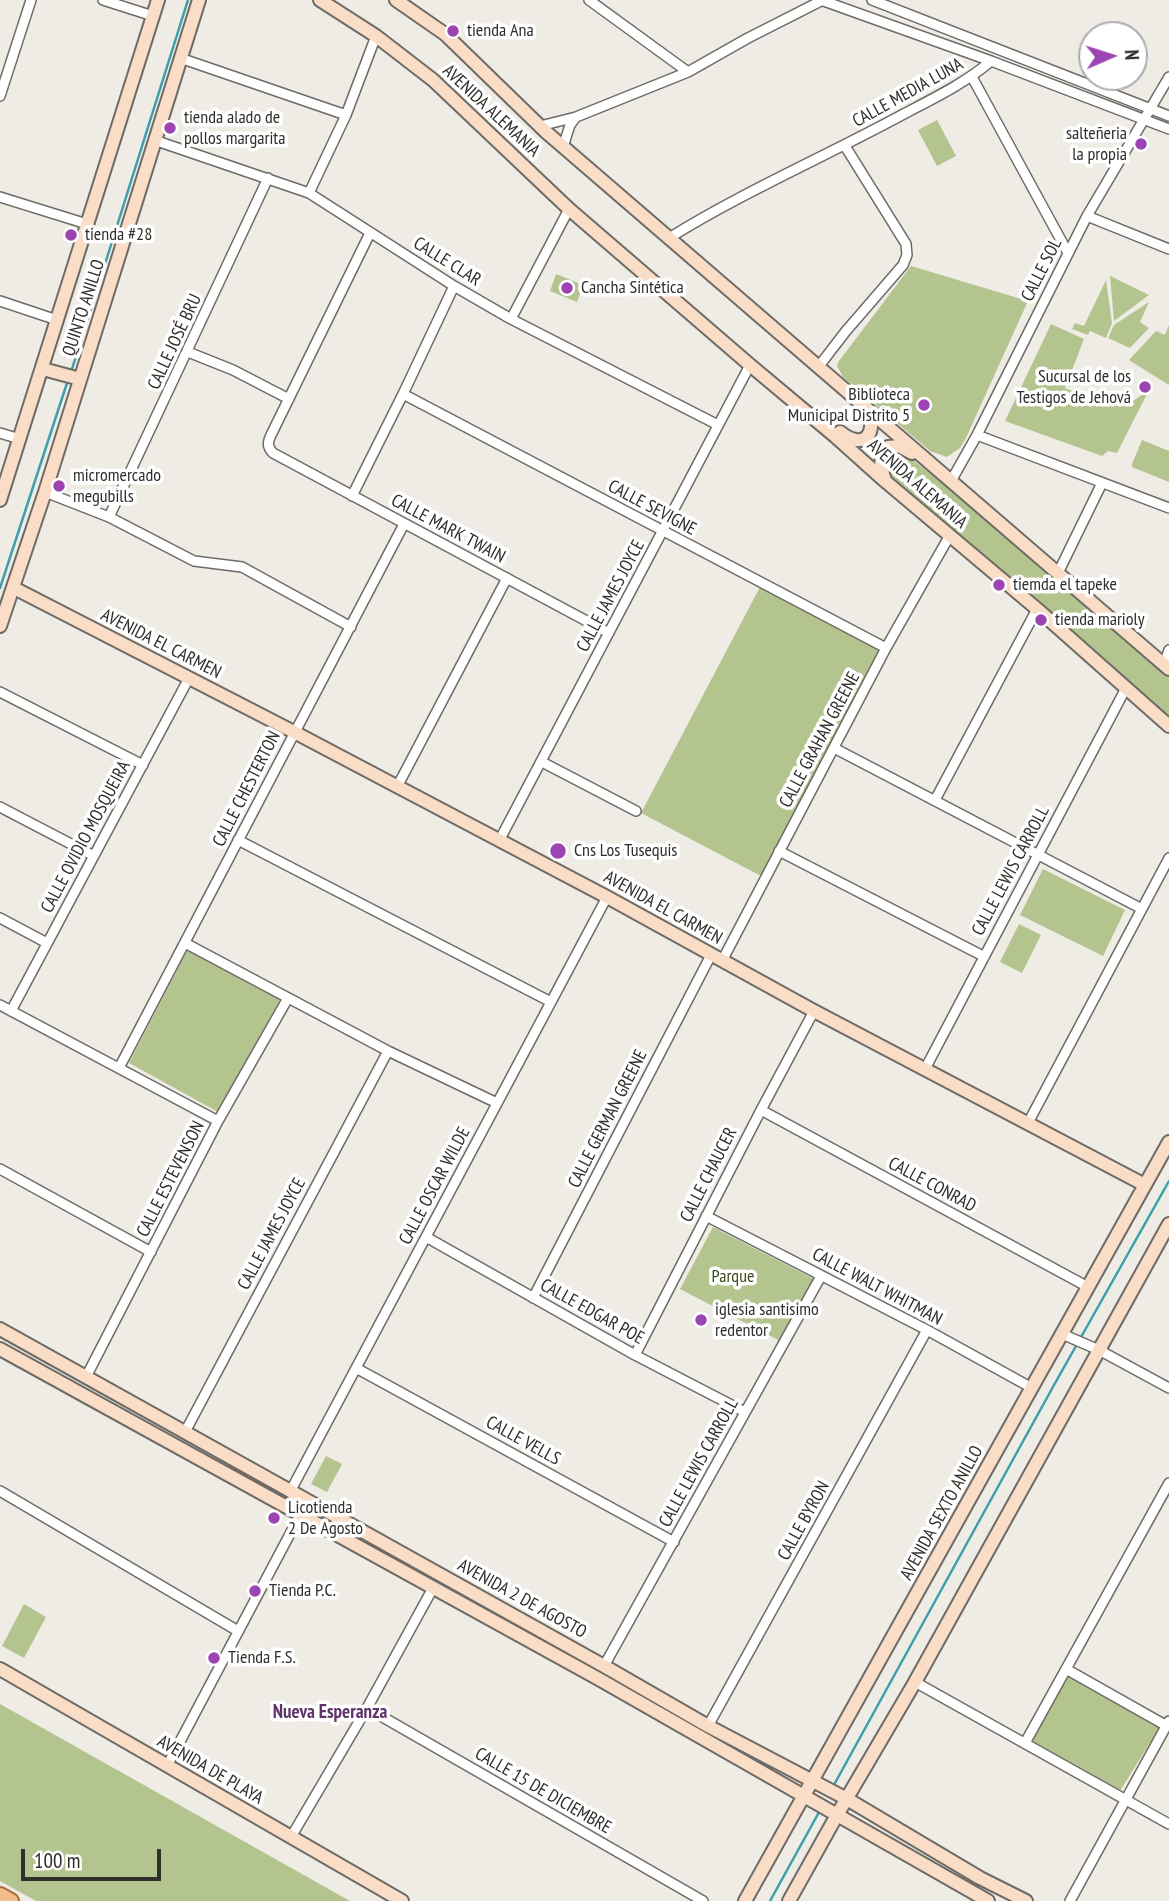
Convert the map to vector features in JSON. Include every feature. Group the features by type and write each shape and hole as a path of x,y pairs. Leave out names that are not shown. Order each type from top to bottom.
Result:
{"main road":[{"name":"QUINTO ANILLO","path":"0,500 158,0"},
{"name":"QUINTO ANILLO","path":"0,626 46,492 199,0"},
{"name":"AVENIDA ALEMANIA","path":"320,0 376,36 433,80 569,209 1037,609 1169,726"},
{"name":"AVENIDA ALEMANIA","path":"396,0 445,34 540,126 1166,666"},
{"path":"43,369 80,379"},
{"path":"790,398 816,412 851,440 860,440 869,434 872,423 867,408"},
{"path":"885,481 880,461 882,453 888,447 904,447 926,464 936,468"},
{"name":"AVENIDA EL CARMEN","path":"14,588 607,897 814,1011 1145,1185"},
{"name":"AVENIDA SEXTO ANILLO","path":"745,1901 1032,1388 1067,1336 1088,1287 1169,1142"},
{"path":"789,1901 915,1682 1093,1348 1169,1224"},
{"name":"AVENIDA 2 DE AGOSTO","path":"0,1329 1026,1901"},
{"name":"AVENIDA 2 DE AGOSTO","path":"0,1349 722,1749 988,1901"},
{"path":"230,1475 236,1462"},
{"name":"AVENIDA DE PLAYA","path":"0,1669 402,1901"},
{"path":"722,1749 728,1736"},
{"path":"935,1872 944,1857"},
{"path":"0,1895 10,1901"}],"street":[{"path":"0,96 31,0"},
{"path":"103,0 153,16"},
{"path":"589,0 688,72"},
{"path":"540,126 576,117 688,72 822,0 1169,129"},
{"path":"872,0 1169,116"},
{"path":"309,193 346,115 376,36"},
{"path":"180,58 346,115"},
{"name":"CALLE MEDIA LUNA","path":"669,238 715,210 845,146 972,77 991,61"},
{"path":"972,77 1068,253"},
{"name":"CALLE SOL","path":"951,481 977,435 1087,216 1169,77"},
{"path":"564,147 570,125 576,117"},
{"name":"CALLE CLAR","path":"154,140 309,193 454,286 511,319 718,425"},
{"path":"820,366 846,331 903,265 907,255 906,244 845,146"},
{"name":"CALLE JOSÉ BRU","path":"109,517 268,178"},
{"path":"0,197 87,224"},
{"path":"511,319 569,209"},
{"path":"1087,216 1169,249"},
{"path":"188,352 233,370 289,399 370,233"},
{"path":"352,496 454,286"},
{"path":"0,301 57,320"},
{"name":"CALLE JAMES JOYCE","path":"499,841 750,365"},
{"name":"CALLE SEVIGNE","path":"403,394 886,648"},
{"name":"CALLE MARK TWAIN","path":"289,399 268,443 272,453 609,632"},
{"path":"0,433 20,439"},
{"path":"977,435 1169,508"},
{"path":"1058,573 1102,483"},
{"path":"46,492 109,517 194,561 242,567 351,627"},
{"name":"CALLE CHESTERTON","path":"119,1068 404,524"},
{"name":"CALLE GRAHAN GREENE","path":"716,958 779,850 886,648 950,536"},
{"path":"397,788 507,578"},
{"path":"936,800 1037,609"},
{"path":"1166,666 1169,650"},
{"name":"CALLE OVIDIO MOSQUEIRA","path":"11,1011 189,678"},
{"name":"CALLE LEWIS CARROLL","path":"925,1069 1126,688"},
{"path":"0,692 143,765"},
{"path":"834,748 1142,909"},
{"path":"542,762 636,811"},
{"path":"0,807 94,856"},
{"path":"238,840 551,1002"},
{"path":"779,850 983,956"},
{"path":"1028,1123 1169,859"},
{"name":"CALLE OSCAR WILDE","path":"291,1490 607,897"},
{"path":"0,918 47,943"},
{"path":"185,943 388,1051 497,1102"},
{"name":"CALLE GERMAN GREENE","path":"533,1298 716,958"},
{"name":"CALLE ESTEVENSON","path":"86,1377 218,1121 288,998"},
{"path":"0,1005 218,1121"},
{"name":"CALLE CHAUCER","path":"635,1355 814,1011"},
{"name":"CALLE JAMES JOYCE","path":"185,1432 388,1051"},
{"name":"CALLE CONRAD","path":"761,1111 1088,1287"},
{"path":"0,1169 151,1252"},
{"name":"CALLE WALT WHITMAN","path":"706,1216 1032,1388"},
{"name":"CALLE EDGAR POE","path":"426,1237 635,1355 745,1412"},
{"name":"CALLE LEWIS CARROLL","path":"604,1666 821,1276"},
{"name":"CALLE BYRON","path":"708,1726 927,1331"},
{"path":"1067,1336 1169,1388"},
{"name":"CALLE VELLS","path":"356,1368 674,1542"},
{"path":"1026,1743 1169,1483"},
{"path":"0,1491 237,1632"},
{"path":"167,1766 300,1515"},
{"path":"291,1837 367,1708 433,1588"},
{"path":"1066,1669 1168,1723 1070,1901"},
{"path":"915,1682 1169,1824"},
{"name":"CALLE 15 DE DICIEMBRE","path":"367,1708 703,1901"}],"green space":[{"path":"937,120 956,156 937,166 918,130"},
{"path":"911,266 1028,301 965,440 960,448 947,457 930,451 843,377 837,366"},
{"name":"Cancha Sintética","path":"556,274 583,285 577,302 550,291"},
{"path":"1110,276 1149,295 1114,321"},
{"path":"1106,280 1112,323 1106,338 1090,331 1088,335 1072,329 1075,323 1084,326"},
{"path":"1149,302 1140,322 1149,328 1130,348 1108,338 1114,325"},
{"path":"1051,324 1084,339 1065,388 1107,405 1112,397 1133,401 1149,390 1117,453 1108,451 1102,456 1005,421"},
{"path":"1169,325 1169,385 1129,360 1156,331 1165,335"},
{"path":"1142,440 1169,451 1169,482 1132,467"},
{"path":"901,451 970,504 1169,676 1169,716 889,474 887,458 890,452"},
{"path":"760,587 879,649 761,876 641,813"},
{"path":"1043,869 1125,910 1103,956 1020,915"},
{"path":"1019,924 1041,935 1022,973 1000,962"},
{"path":"188,949 281,998 218,1112 129,1063"},
{"name":"Parque","path":"713,1227 818,1281 782,1342 680,1289"},
{"path":"326,1456 342,1464 327,1492 311,1484"},
{"path":"24,1604 46,1617 24,1658 2,1646"},
{"path":"1071,1671 1163,1722 1120,1791 1034,1744 1033,1738"},
{"path":"0,1704 350,1901 36,1901 0,1881"}],"waterway":[{"path":"72,369 188,0"},
{"path":"0,588 67,383"},
{"path":"835,1783 1169,1181"},
{"path":"770,1901 818,1814"}],"place":[{"name":"tienda Ana","path":"453,31"},
{"name":"tienda alado de pollos margarita","path":"170,128"},
{"name":"salteñeria la propia","path":"1141,144"},
{"name":"tienda #28","path":"71,235"},
{"name":"Cancha Sintética","path":"567,288"},
{"name":"Sucursal de los Testigos de Jehová","path":"1145,387"},
{"name":"Biblioteca Municipal Distrito 5","path":"924,405"},
{"name":"micromercado megubills","path":"59,486"},
{"name":"tiemda el tapeke","path":"999,585"},
{"name":"tienda marioly","path":"1041,620"},
{"name":"Cns Los Tusequis","path":"558,851"},
{"name":"iglesia santisimo redentor","path":"701,1320"},
{"name":"Licotienda 2 De Agosto","path":"274,1518"},
{"name":"Tienda P.C.","path":"255,1591"},
{"name":"Tienda F.S.","path":"214,1658"}],"district":[{"name":"Nueva Esperanza","path":"330,1713"}]}
